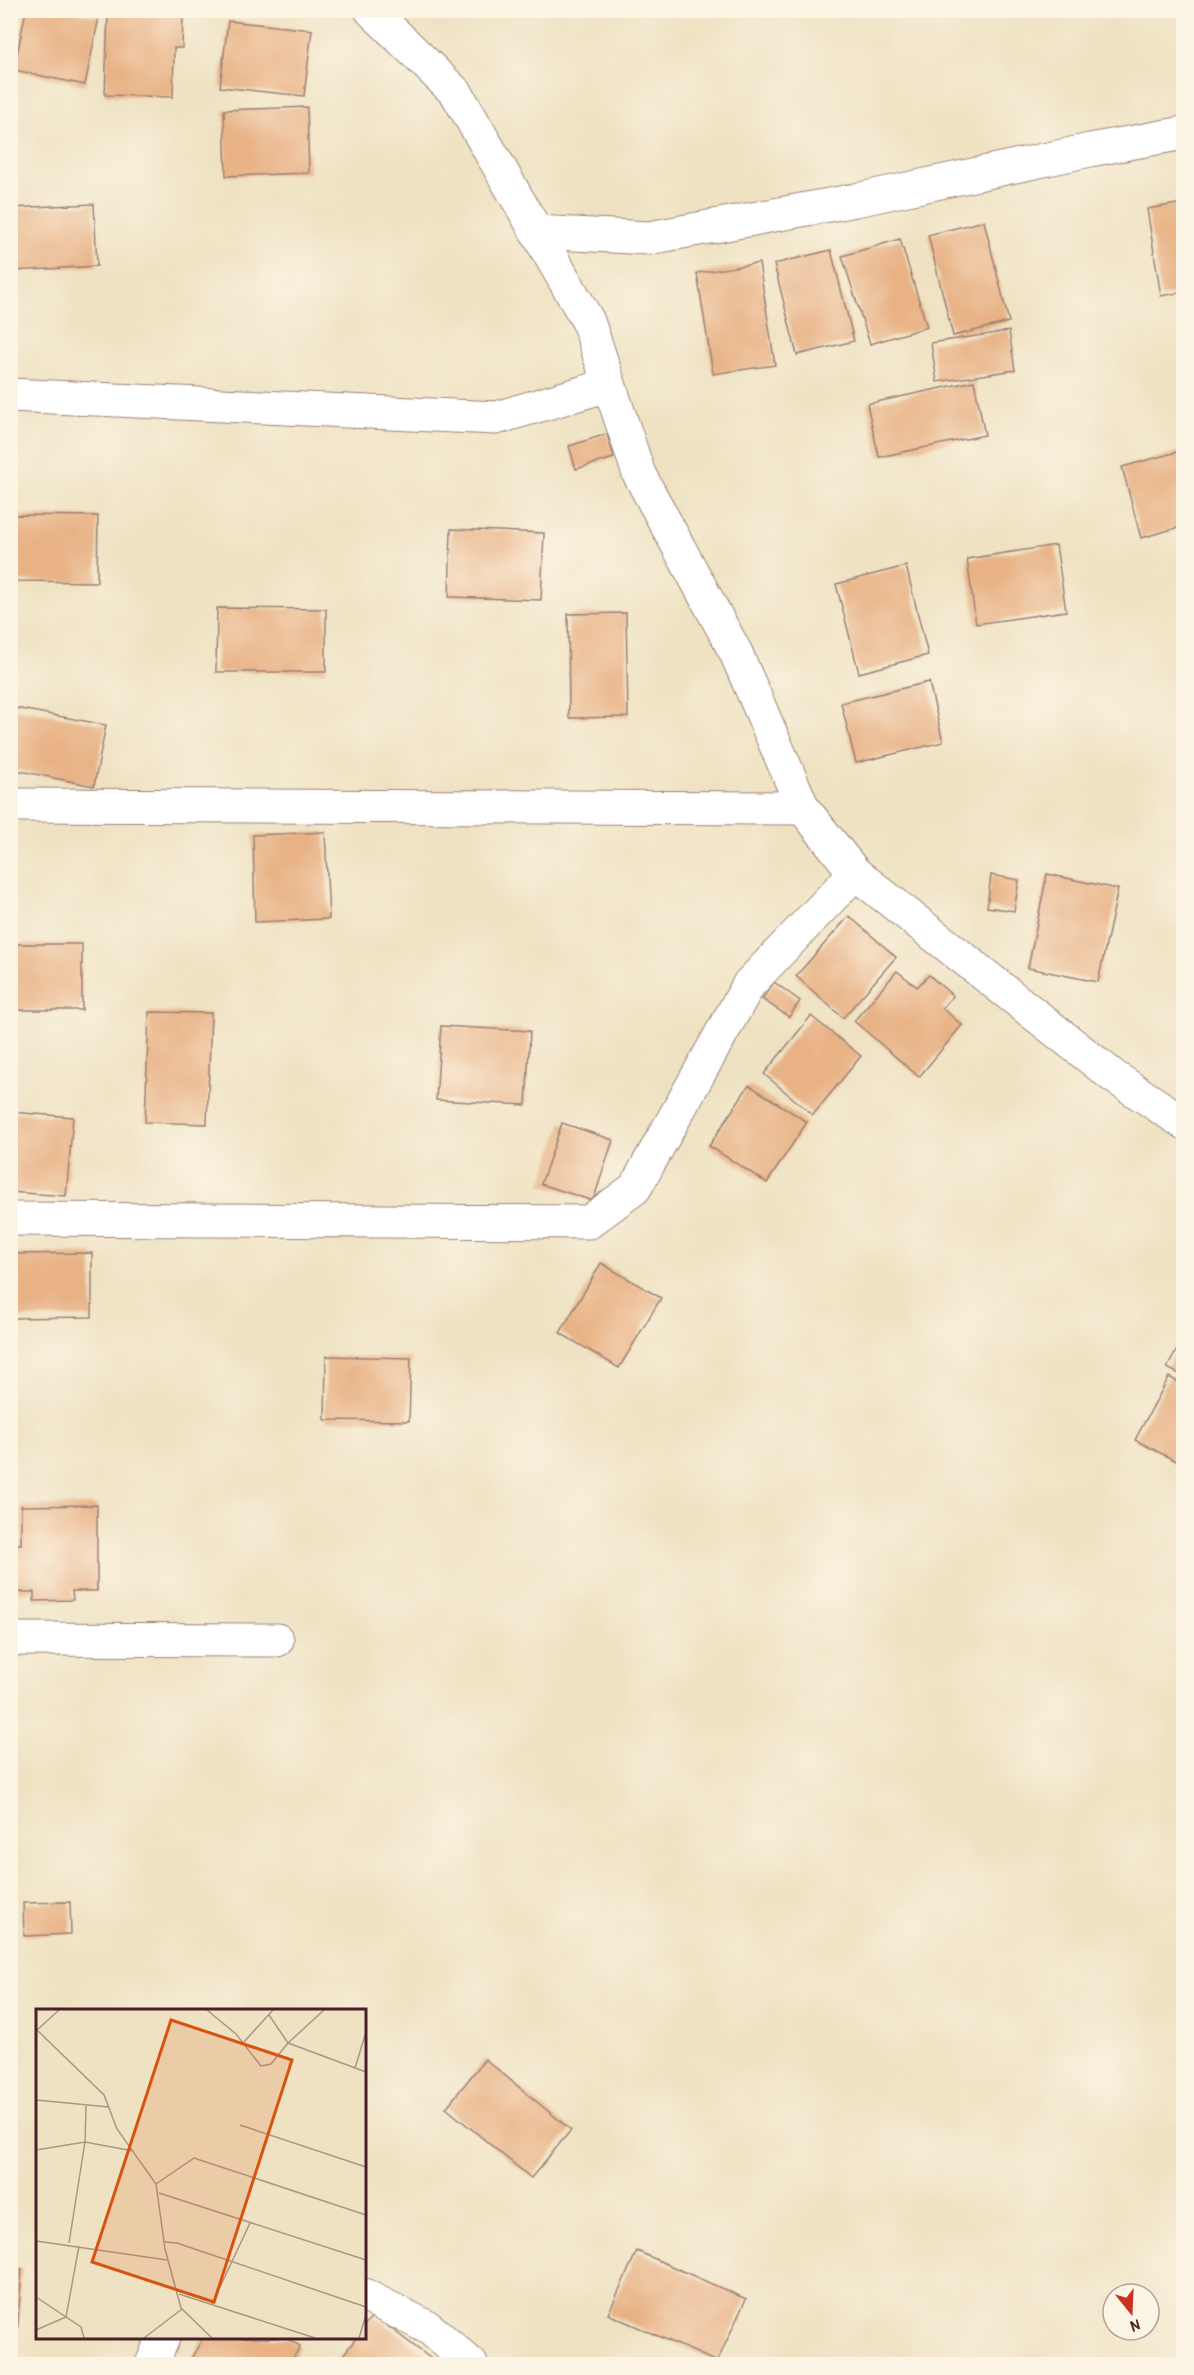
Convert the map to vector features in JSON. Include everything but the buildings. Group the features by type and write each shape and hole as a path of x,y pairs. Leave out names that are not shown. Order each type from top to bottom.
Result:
{"street":[{"path":"371,10 457,94 588,321 639,474 736,653 803,808 855,873 1113,1076 1169,1099 1184,1123"},
{"path":"536,232 649,238 856,200 1090,150 1184,133"},
{"path":"10,395 496,418 609,385"},
{"path":"10,805 803,808"},
{"path":"10,1218 589,1222 635,1188 749,984 855,873"},
{"path":"10,1640 277,1640"},
{"path":"366,2296 429,2328 471,2364"},
{"path":"152,2364 162,2339"}]}
